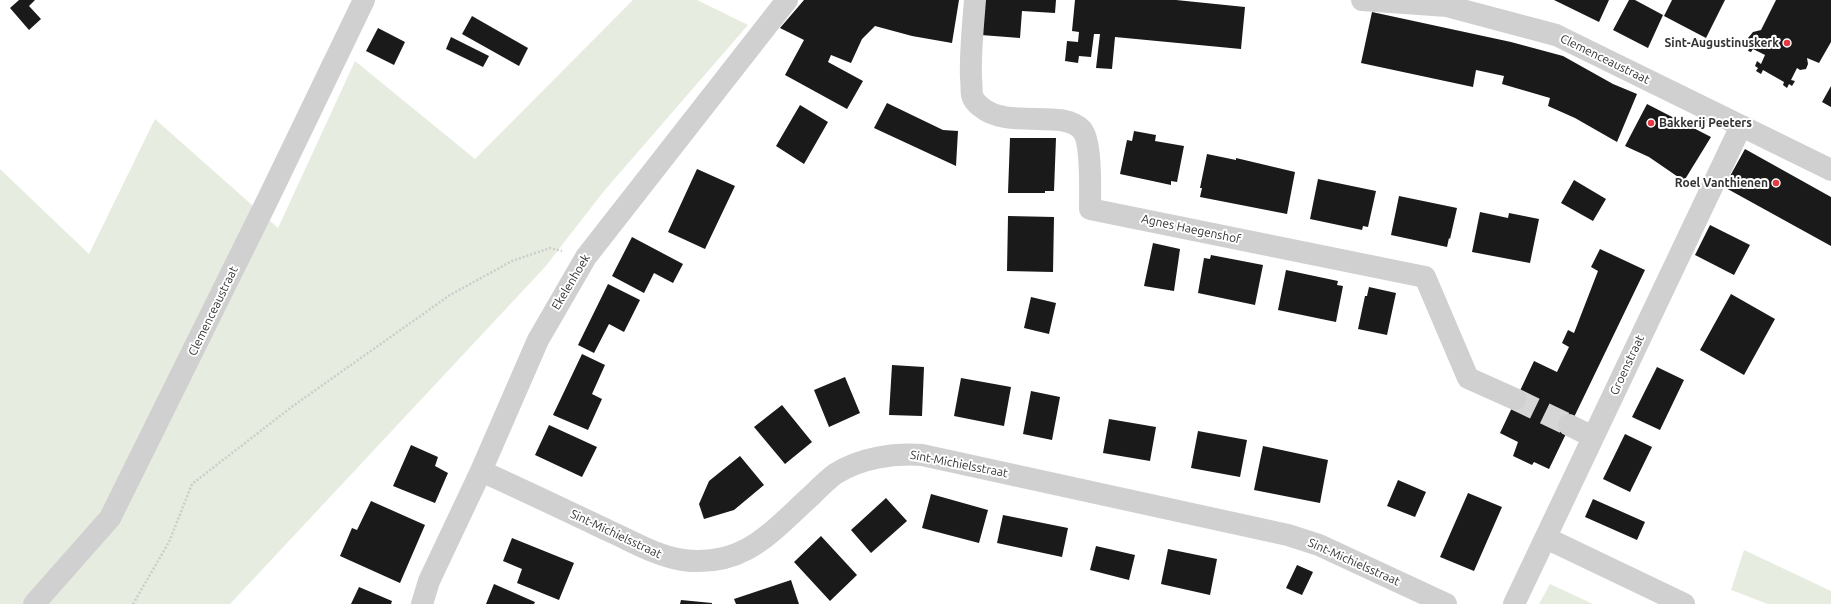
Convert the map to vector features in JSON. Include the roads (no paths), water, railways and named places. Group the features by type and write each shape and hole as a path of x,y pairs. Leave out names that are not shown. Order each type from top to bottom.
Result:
{"street":[{"name":"Clemenceaustraat","path":"34,604 110,518 364,0"},
{"name":"Ekelenhoek","path":"422,604 430,581 481,471 538,340 586,257 787,0"},
{"name":"Agnes Haegenshof","path":"974,0 971,69 972,95 978,105 989,114 1002,118 1059,121 1073,124 1082,131 1088,146 1090,209 1425,277 1468,378 1515,400"},
{"name":"Clemenceaustraat","path":"1362,0 1449,3 1556,35 1831,170"},
{"name":"Groenstraat","path":"1514,604 1741,126"},
{"path":"1569,425 1593,437"},
{"name":"Sint-Michielsstraat","path":"481,471 665,557 702,561 724,560 743,552 765,537 835,474 870,460 888,455 922,455 1288,536 1319,545 1446,604"},
{"path":"1546,538 1684,604"}],"tunnel":[{"path":"1515,399 1569,425"}],"place":[{"name":"Sint-Augustinuskerk","path":"1787,43"},
{"name":"Bakkerij Peeters","path":"1651,123"},
{"name":"Roel Vanthienen","path":"1776,183"}]}
